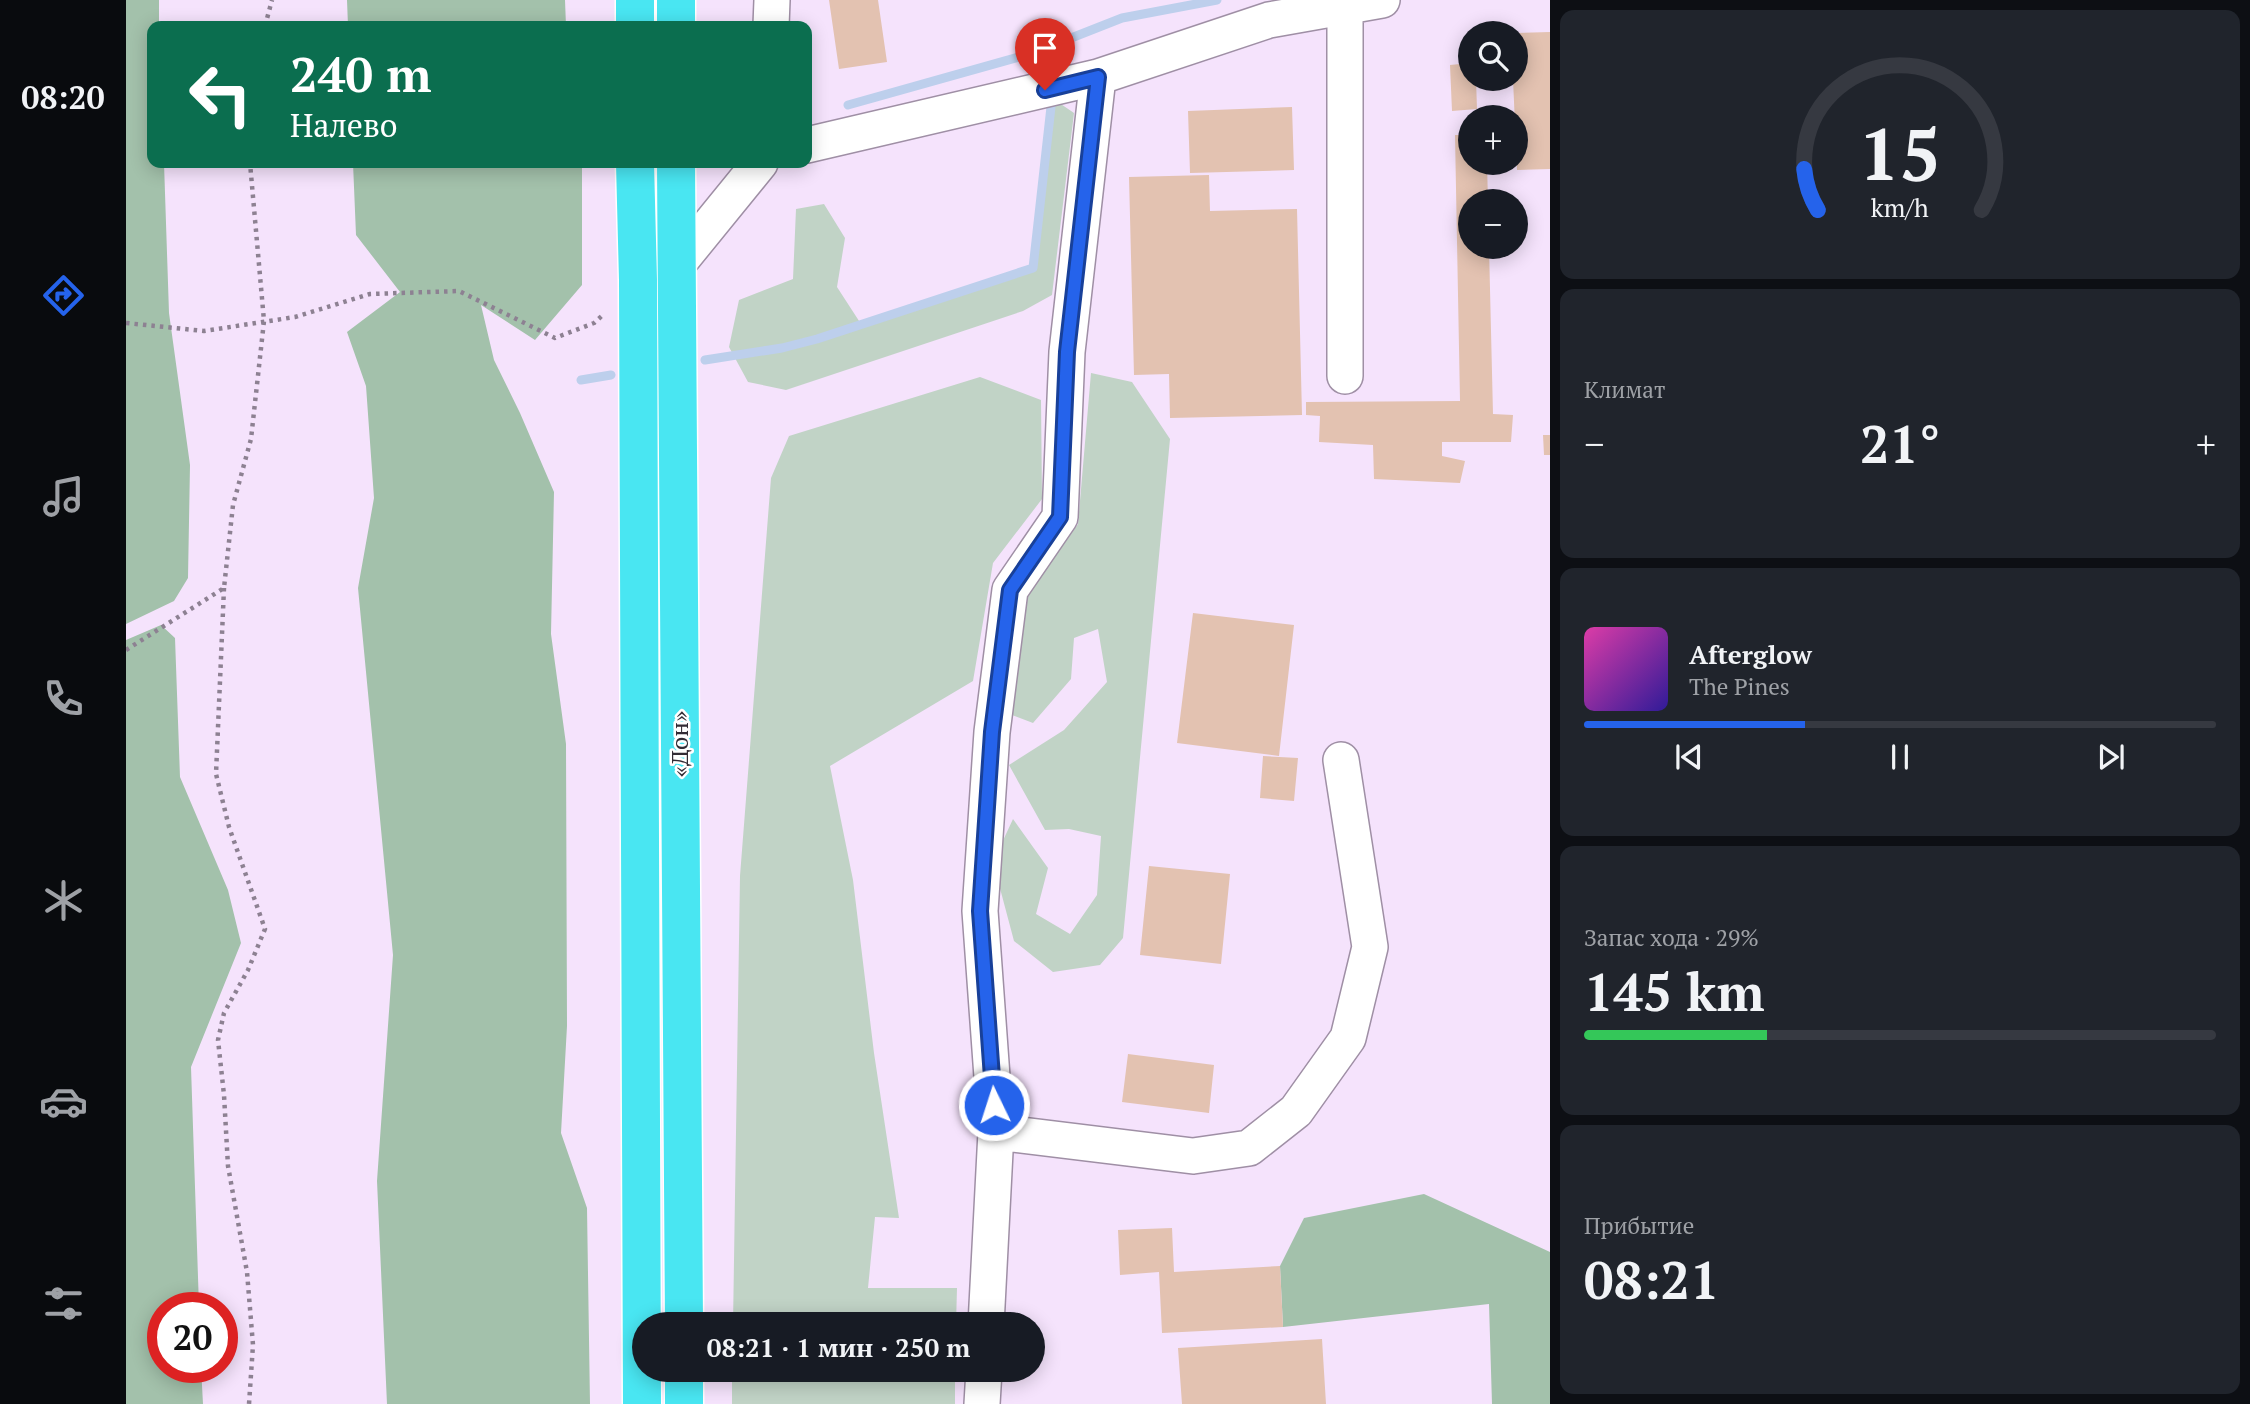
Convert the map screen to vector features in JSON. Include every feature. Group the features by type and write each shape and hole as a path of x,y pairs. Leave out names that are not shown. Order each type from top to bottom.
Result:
{"highway":[{"path":"635,0 635,21"},
{"path":"676,0 676,21"},
{"path":"635,168 638,280 642,1401"},
{"name":"«Дон»","path":"676,168 684,1312"},
{"path":"684,1382 684,1404"}],"lane":[{"path":"771,21 772,0"},
{"path":"812,144 1098,77 1269,20 1382,0"},
{"path":"1345,5 1345,376"},
{"path":"987,1312 996,1132 980,911 992,732 1010,590 1060,517 1067,352 1098,77"},
{"path":"677,265 756,168"},
{"path":"996,1132 1193,1156 1249,1147 1296,1111 1348,1038 1370,947 1341,760"},
{"path":"982,1404 983,1382"}],"path":[{"path":"266,21 272,0"},
{"path":"249,1404 253,1345 247,1272 228,1166 225,1095 218,1040 224,1013 248,970 264,929 229,827 215,774 224,588 233,505 251,439 264,321 250,168"},
{"path":"126,323 204,331 295,317 370,295 459,291 555,338 594,323 638,280"},
{"path":"126,650 224,588"}],"green space":[{"path":"126,0 159,0 159,21 147,21 147,168 164,168 169,313 190,465 188,578 174,601 126,624"},
{"path":"347,0 565,0 566,21 348,21"},
{"path":"1052,98 1074,113 1052,295 1023,311 786,390 748,382 729,347 739,300 793,279 796,209 824,204 845,238 837,287 861,324 1032,268"},
{"path":"353,168 582,168 582,285 535,340 481,305 494,360 554,492 551,634 566,744 567,1026 561,1133 587,1208 590,1404 387,1404 377,1181 393,955 358,588 374,498 366,386 347,332 400,292 356,235"},
{"path":"1091,373 1132,382 1170,439 1123,938 1100,965 1053,972 1014,941 993,862 1013,819 1048,868 1036,914 1070,934 1097,895 1101,836 1069,829 1045,830 1009,765 1064,730 1107,682 1098,629 1074,638 1071,679 1033,723 1012,715 1026,597 1078,524"},
{"path":"980,377 1041,400 1042,499 993,563 973,681 830,766 853,880 874,1053 899,1218 875,1217 868,1288 957,1288 956,1312 733,1312 740,876 771,478 789,436"},
{"path":"161,625 175,638 180,777 228,890 241,943 191,1067 198,1292 147,1292 147,1383 202,1383 203,1404 126,1404 126,640"},
{"path":"1424,1194 1550,1252 1550,1404 1492,1404 1489,1304 1283,1327 1280,1266 1304,1218"},
{"path":"732,1382 955,1382 955,1404 732,1404"}],"building":[{"path":"829,0 878,0 887,62 839,69"},
{"path":"1550,32 1550,169 1528,170 1528,105 1514,105 1514,91 1528,91 1528,33"},
{"path":"1458,64 1458,91 1476,91 1477,105 1458,105 1458,111 1452,111 1450,65"},
{"path":"1292,107 1294,170 1190,173 1188,111"},
{"path":"1455,135 1458,135 1458,175 1487,175 1488,189 1458,189 1458,259 1489,259 1493,414 1513,415 1511,442 1442,442 1442,456 1465,461 1460,483 1374,479 1373,445 1319,442 1320,416 1306,415 1306,402 1460,401"},
{"path":"1209,175 1210,211 1297,209 1302,415 1170,418 1169,374 1134,375 1129,177"},
{"path":"1543,435 1550,435 1550,455 1544,455"},
{"path":"1193,613 1294,625 1279,756 1177,743"},
{"path":"1263,756 1298,758 1294,801 1260,798"},
{"path":"1149,866 1230,874 1221,964 1140,955"},
{"path":"1128,1054 1214,1065 1209,1113 1122,1102"},
{"path":"1172,1228 1174,1272 1280,1266 1283,1327 1162,1333 1159,1272 1120,1275 1118,1230"},
{"path":"1322,1339 1326,1404 1182,1404 1178,1348"}],"waterway":[{"path":"848,105 1033,53 1122,18 1217,0"},
{"path":"705,360 782,348 817,339 1033,268 1052,98"},
{"path":"581,380 611,375"}],"route":[{"path":"994,1105 980,911 992,732 1010,590 1060,517 1067,352 1098,77 1045,90"}]}
